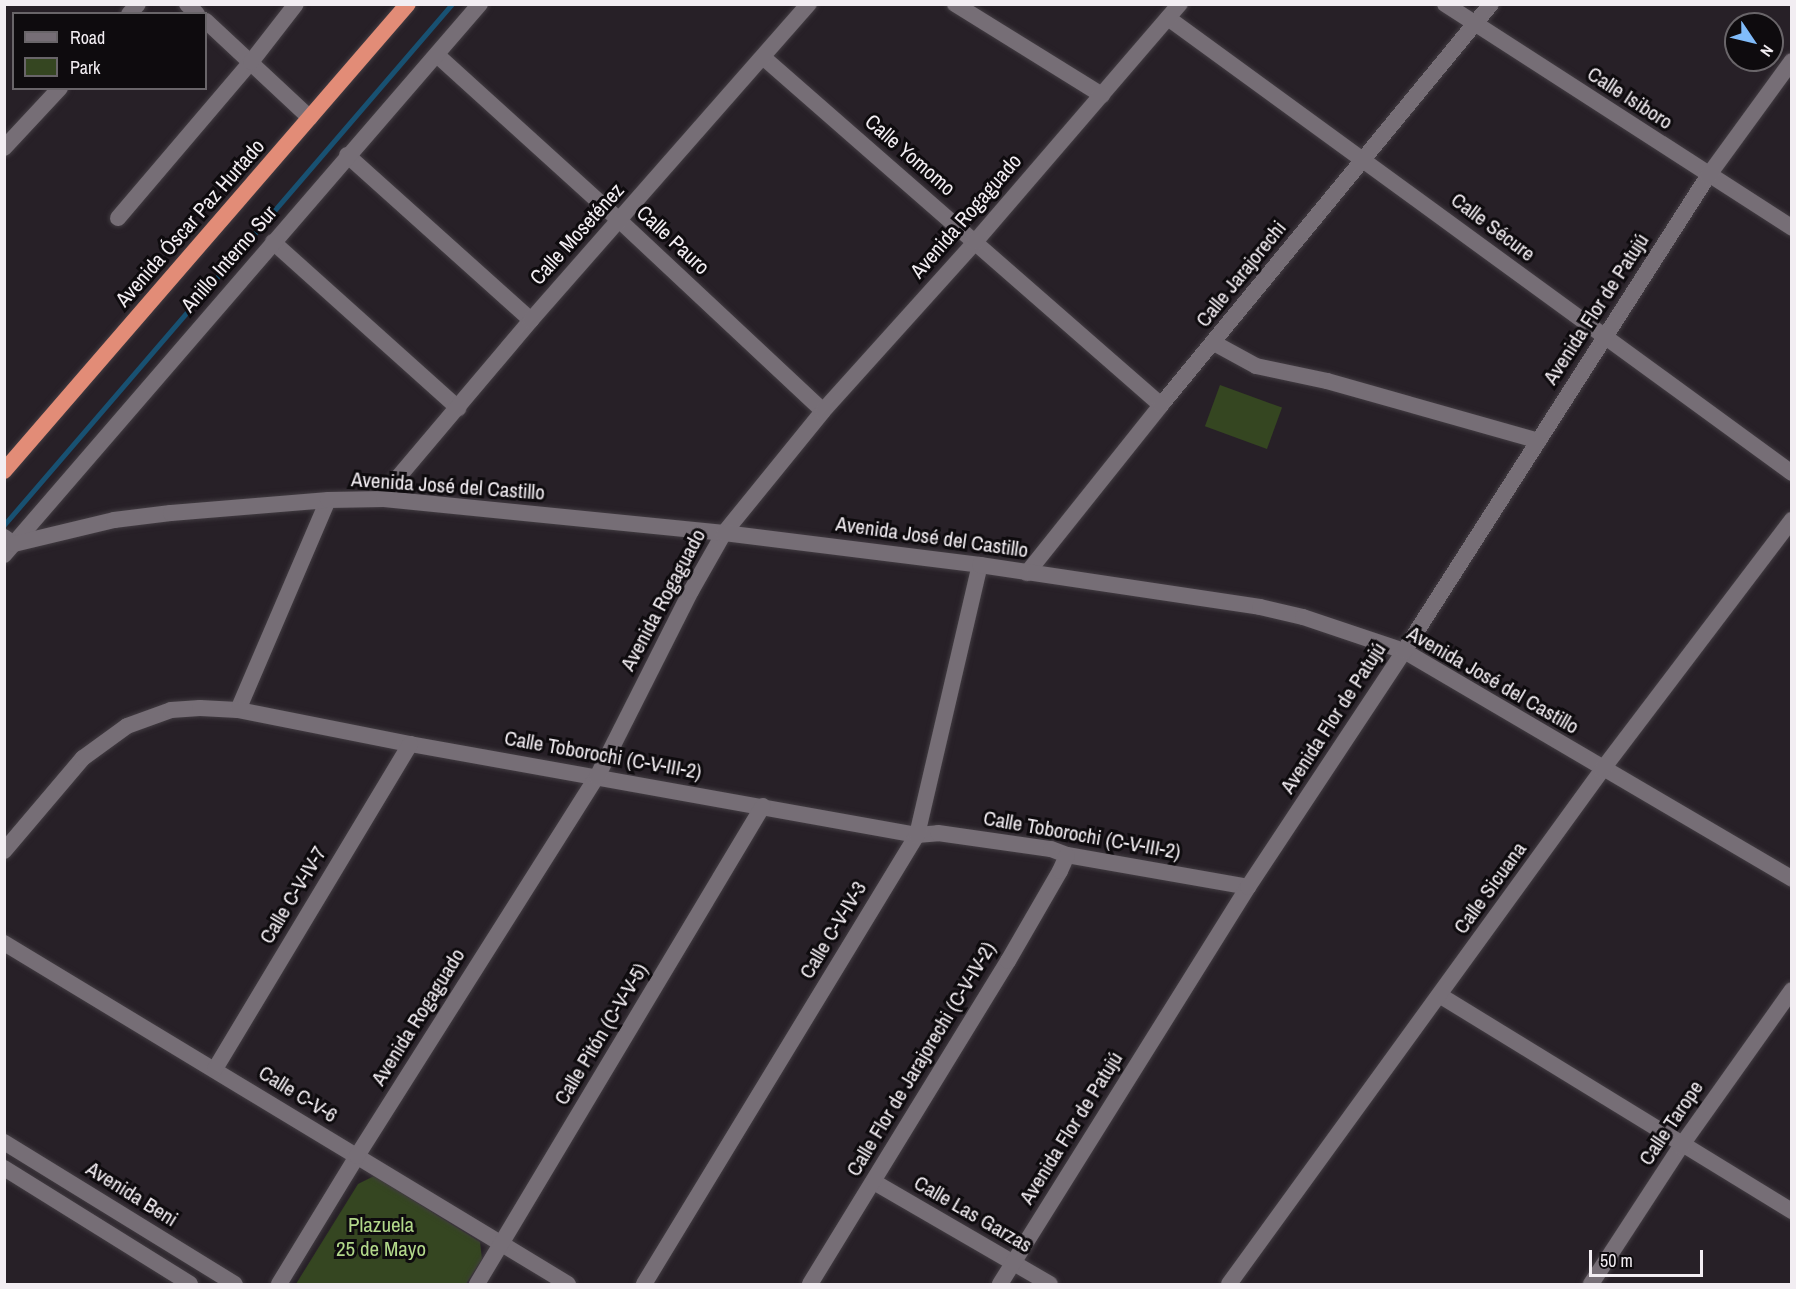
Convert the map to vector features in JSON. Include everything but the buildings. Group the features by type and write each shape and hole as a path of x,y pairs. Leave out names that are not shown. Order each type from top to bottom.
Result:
{"highway":[{"name":"Avenida Óscar Paz Hurtado","path":"4,471 408,4"}],"street":[{"path":"118,218 251,62 296,4"},
{"name":"Anillo Interno Sur","path":"8,546 480,4"},
{"name":"Calle Moseténez","path":"384,499 396,481 531,320 764,58 809,4"},
{"path":"955,4 1102,94"},
{"name":"Avenida Rogaguado","path":"279,1284 357,1156 597,777 691,591 724,533 823,411 975,242 1180,4"},
{"name":"Calle Isiboro","path":"1444,4 1791,228"},
{"name":"Calle Jarajorechi","path":"1028,573 1161,405 1491,4"},
{"name":"Calle Sécure","path":"1168,18 1791,473"},
{"path":"207,22 310,118"},
{"name":"Calle Pauro","path":"436,55 619,220 823,411"},
{"name":"Calle Yomomo","path":"764,58 1161,405"},
{"name":"Avenida Flor de Patujú","path":"1000,1284 1248,887 1404,651 1708,176 1791,61"},
{"path":"4,148 58,90"},
{"path":"347,155 531,320"},
{"path":"273,242 458,408"},
{"path":"1214,343 1256,366 1327,381 1539,441"},
{"name":"Avenida José del Castillo","path":"8,546 114,520 328,500 384,499 724,533 981,565 1260,607 1303,617 1404,651 1602,770 1791,879"},
{"path":"238,710 328,500"},
{"name":"Calle Sicuana","path":"1229,1284 1441,996 1602,770 1791,520"},
{"name":"Calle C-V-IV-3","path":"644,1284 917,835 981,565"},
{"name":"Calle Toborochi (C-V-III-2)","path":"4,851 82,758 127,726 171,710 200,708 238,710 410,744 917,835 938,833 1051,849 1067,855 1248,887"},
{"name":"Calle C-V-IV-7","path":"215,1069 410,744"},
{"name":"Calle Pitón (C-V-V-5)","path":"477,1284 763,806"},
{"name":"Calle Flor de Jarajorechi (C-V-IV-2)","path":"810,1284 1008,961 1067,855"},
{"name":"Calle C-V-6","path":"4,943 568,1284"},
{"name":"Calle Tarope","path":"1591,1284 1681,1146 1791,990"},
{"path":"1441,996 1681,1146 1791,1211"},
{"name":"Avenida Beni","path":"4,1142 236,1284"},
{"path":"4,1168 190,1284"},
{"name":"Calle Las Garzas","path":"874,1182 1050,1284"}],"green space":[{"path":"1220,385 1282,408 1267,449 1205,426"},
{"name":"Plazuela 25 de Mayo","path":"374,1176 480,1242 482,1259 466,1284 296,1284 358,1184"}],"waterway":[{"path":"4,525 452,4"}]}
